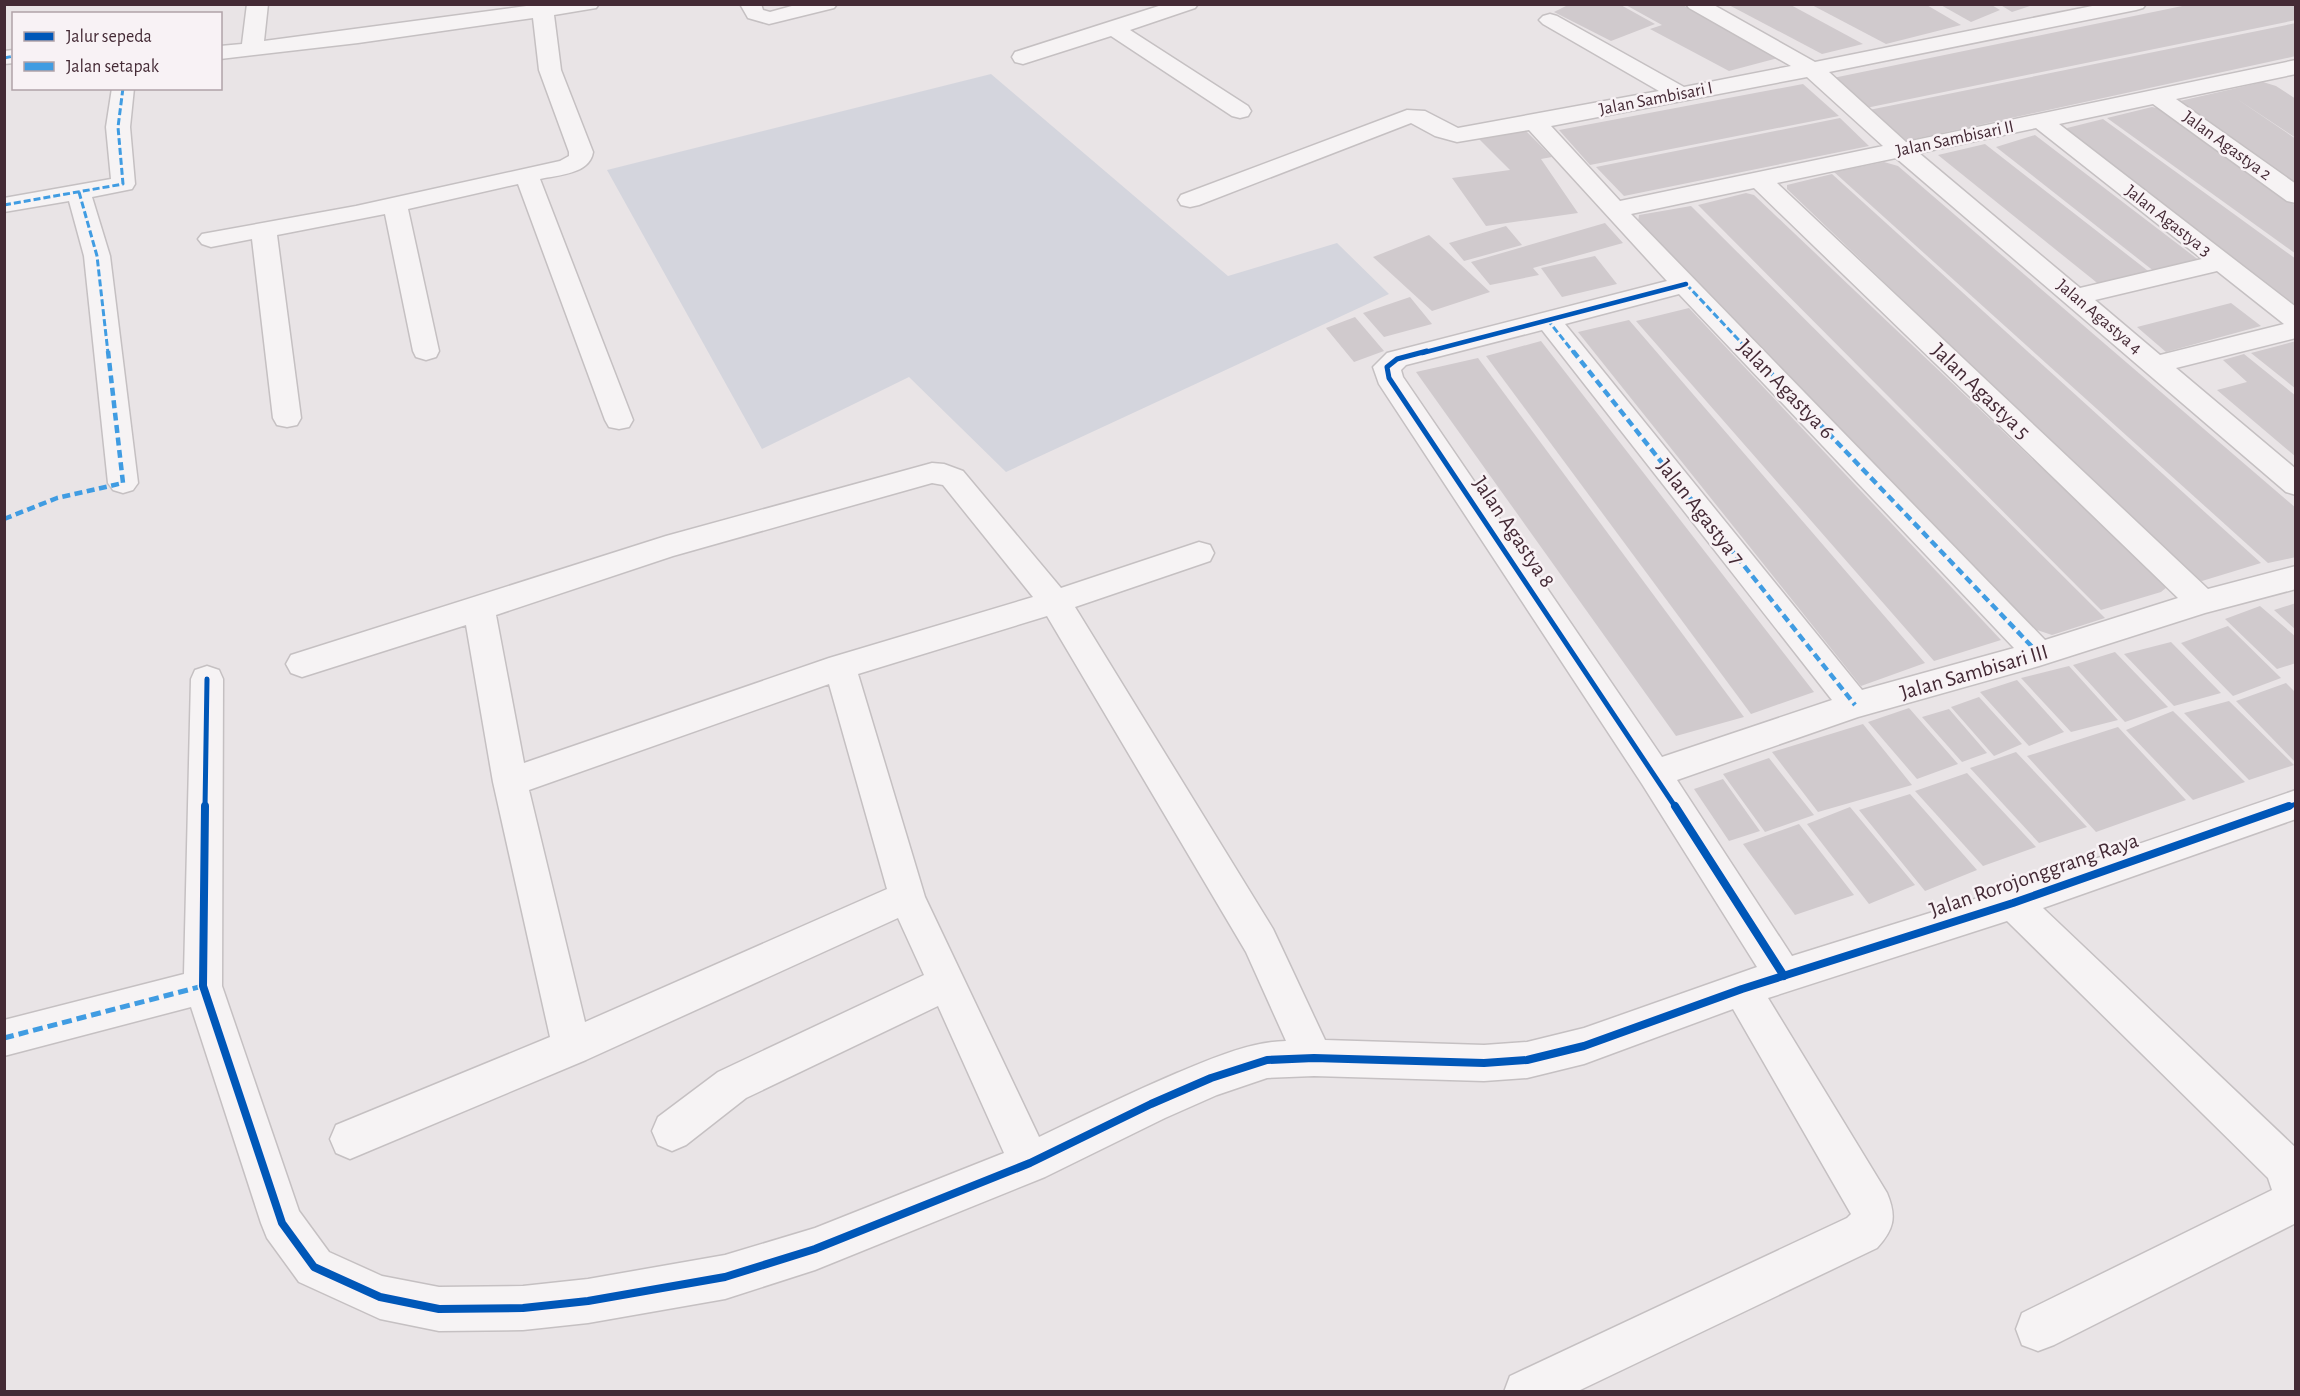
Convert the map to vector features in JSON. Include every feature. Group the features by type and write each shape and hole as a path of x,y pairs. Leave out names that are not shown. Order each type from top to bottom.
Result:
{"street":[{"path":"252,50 258,4"},
{"path":"222,53 589,4"},
{"path":"750,4 755,14 769,18 827,4"},
{"path":"1023,57 1188,4"},
{"name":"Jalan Agastya 4","path":"1696,4 1812,69 1901,150 2295,485"},
{"name":"Jalan Sambisari I","path":"1190,200 1407,117 1417,116 1443,131 1457,135 1812,69 2136,4"},
{"path":"211,239 395,205 568,166 580,159 581,152 550,70 543,11"},
{"path":"1550,20 1680,94"},
{"path":"1115,29 1240,111"},
{"name":"Jalan Sambisari II","path":"1614,210 2295,67"},
{"path":"2271,72 2295,88"},
{"path":"4,205 123,184 118,127 123,90"},
{"name":"Jalan Agastya 2","path":"2158,97 2295,196"},
{"name":"Jalan Agastya 3","path":"2041,121 2295,320"},
{"name":"Jalan Agastya 6","path":"1535,122 1614,210 2039,654"},
{"path":"526,175 619,420"},
{"name":"Jalan Agastya 5","path":"1760,180 2202,602"},
{"path":"79,192 97,256 123,483"},
{"path":"395,205 426,351"},
{"path":"264,231 287,418"},
{"path":"2075,297 2221,262"},
{"name":"Jalan Agastya 8","path":"1686,284 1397,359 1387,368 1389,378 1654,774 1784,976"},
{"name":"Jalan Agastya 7","path":"1547,319 1855,705"},
{"path":"2155,365 2295,329"},
{"path":"302,664 479,609 666,547 932,473 944,474 953,478 1055,602 1260,941 1314,1058"},
{"path":"510,782 840,667 1055,602 1199,553"},
{"name":"Jalan Sambisari III","path":"1654,774 1855,705 2039,654 2202,602 2295,577"},
{"path":"479,609 510,782 572,1047"},
{"path":"840,667 908,897 1030,1163"},
{"name":"Jalan Rorojonggrang Raya","path":"207,679 203,986 282,1223 314,1267 380,1297 439,1309 523,1308 588,1301 725,1277 815,1249 1030,1163 1150,1104 1211,1078 1267,1060 1314,1058 1484,1063 1527,1060 1584,1046 1742,989 2013,903 2295,804"},
{"path":"350,1139 572,1047 908,897"},
{"path":"2013,903 2283,1164 2294,1186 2291,1203 2038,1329"},
{"path":"672,1131 732,1085 948,982"},
{"path":"4,1038 203,986"},
{"path":"1526,1392 1862,1233 1872,1222 1872,1208 1742,989"}],"shaded area":[{"path":"991,74 1228,276 1337,243 1389,294 1006,472 909,377 762,449 607,170"}],"building":[{"path":"1570,4 1619,4 1655,24 1611,41 1554,12"},
{"path":"1624,4 1681,4 1778,58 1729,71 1650,29 1662,25"},
{"path":"1727,4 1789,4 1863,44 1822,54"},
{"path":"1810,4 1925,4 1961,25 1886,44"},
{"path":"1939,4 1990,4 2000,10 1971,22"},
{"path":"1999,4 2033,4 2033,5 2012,12"},
{"path":"2192,4 2296,4 2296,20 1866,108 1833,78"},
{"path":"2296,23 2296,56 1905,141 1869,110"},
{"path":"2263,82 2276,86 2296,99 2296,138 2237,99 2296,139 2296,185 2180,101"},
{"path":"1803,84 1839,116 1590,165 1559,130"},
{"path":"2152,107 2161,109 2296,206 2296,254 2107,118"},
{"path":"1840,118 1869,146 1624,196 1596,167"},
{"path":"2103,119 2296,259 2296,310 2071,137 2067,128"},
{"path":"1526,131 1552,157 1541,159 1578,213 1486,226 1452,178 1510,170 1479,139"},
{"path":"2035,135 2200,261 2155,272 1996,147"},
{"path":"1985,144 2152,274 2101,286 1938,155"},
{"path":"1884,162 1898,166 2296,508 2296,557 2268,563 1834,172"},
{"path":"1832,174 2261,563 2202,581 2193,578 1787,189 1787,185"},
{"path":"1746,193 1754,195 2167,587 2161,592 2101,610 1698,205"},
{"path":"1691,206 2105,618 2052,635 2034,629 1638,222 1639,215"},
{"path":"1605,223 1623,243 1533,268 1539,275 1490,285 1471,262"},
{"path":"1506,226 1522,245 1464,261 1449,243"},
{"path":"1429,235 1490,292 1432,311 1373,257"},
{"path":"1595,256 1617,284 1562,297 1541,268"},
{"path":"1410,297 1432,324 1384,337 1363,313"},
{"path":"2231,303 2261,326 2166,352 2137,327"},
{"path":"1689,308 2001,640 1934,661 1636,321"},
{"path":"1355,317 1384,351 1354,362 1326,328"},
{"path":"1629,320 1925,663 1861,686 1578,332"},
{"path":"1541,341 1814,692 1751,714 1486,356"},
{"path":"2296,341 2296,389 2251,353"},
{"path":"2244,354 2296,396 2296,457 2217,390 2247,382 2223,360"},
{"path":"1478,358 1744,717 1676,736 1416,372"},
{"path":"2296,603 2296,630 2274,610"},
{"path":"2260,606 2296,637 2296,663 2277,669 2225,619"},
{"path":"2228,626 2281,678 2233,696 2181,643"},
{"path":"2171,642 2221,693 2174,706 2124,654"},
{"path":"2115,652 2168,707 2125,722 2073,665"},
{"path":"2069,666 2118,720 2071,732 2021,678"},
{"path":"2017,680 2064,732 2029,746 1980,692"},
{"path":"2286,683 2296,693 2296,763 2236,701"},
{"path":"1979,697 2022,744 1994,756 1951,707"},
{"path":"2229,701 2294,765 2249,780 2184,713"},
{"path":"1909,708 1958,764 1917,779 1868,722"},
{"path":"1949,709 1987,753 1962,762 1922,717"},
{"path":"2173,711 2245,782 2193,800 2126,730"},
{"path":"1863,724 1912,785 1818,812 1772,752"},
{"path":"2118,727 2186,800 2096,832 2027,756"},
{"path":"2016,752 2087,827 2039,843 1970,768"},
{"path":"1769,758 1814,815 1765,832 1723,774"},
{"path":"1967,773 2036,847 1983,866 1915,791"},
{"path":"1723,779 1760,831 1729,841 1694,789"},
{"path":"1910,794 1977,870 1925,891 1859,810"},
{"path":"1850,807 1915,885 1869,904 1807,824"},
{"path":"1799,824 1854,895 1795,915 1743,844"}],"marked path":[{"path":"4,58 12,56"},
{"path":"4,205 123,184 118,127 123,90"},
{"path":"4,519 57,498 123,483 97,256 79,192"},
{"path":"1686,284 2039,654"},
{"path":"1547,319 1855,705"},
{"path":"4,1038 203,986"}],"cycle path":[{"path":"1686,284 1397,359 1387,367 1389,378 1654,774 1784,976"},
{"path":"207,679 203,986 282,1223 314,1267 380,1297 439,1309 523,1308 588,1301 725,1277 815,1249 1030,1163 1151,1104 1211,1078 1267,1060 1314,1058 1484,1063 1527,1060 1584,1046 1742,989 2013,903 2296,804"}]}
